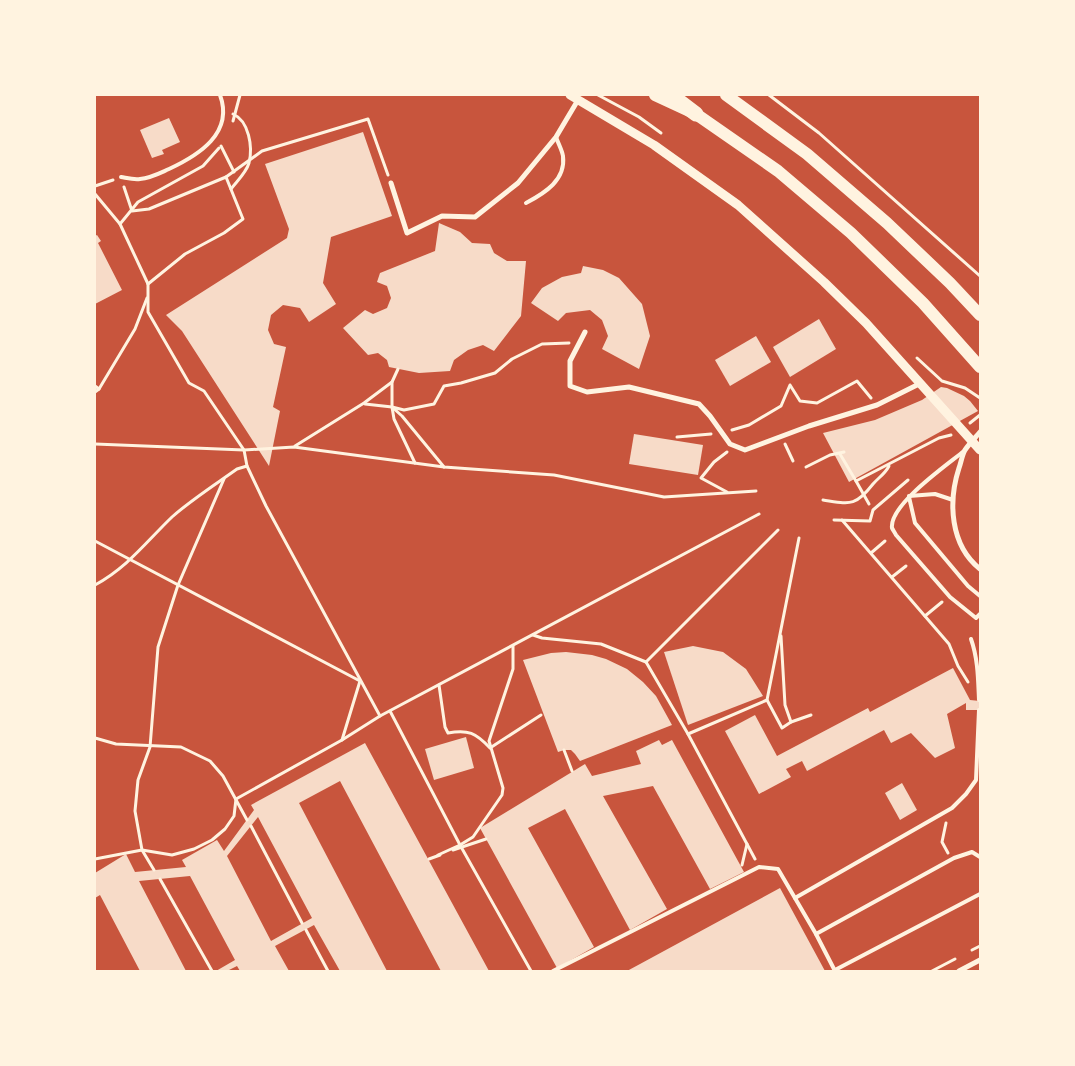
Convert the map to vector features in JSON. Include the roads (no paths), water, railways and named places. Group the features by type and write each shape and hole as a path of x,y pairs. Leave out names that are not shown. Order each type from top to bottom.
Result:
{"highway":[{"path":"671,95 696,114"}],"main road":[{"path":"655,95 696,114 778,171 851,233 923,303 980,367"},
{"path":"726,95 814,160 887,223 980,315"}],"street":[{"path":"570,95 654,145 738,205 824,282 866,323 980,450"},
{"path":"391,183 407,233 442,216 475,217 518,183 556,137 578,100"},
{"path":"585,332 570,361 570,386 587,392 629,387 699,404 730,444 745,450 809,426 877,405 920,383"},
{"path":"980,432 964,451 955,479 952,500 952,516 957,535 965,551 980,569"},
{"path":"958,971 980,960"}],"lane":[{"path":"121,177 139,179 152,177 191,159 202,151 214,138 222,122 224,110 220,95"},
{"path":"526,203 549,190 561,174 563,156 556,137"},
{"path":"964,451 909,496 895,514 892,528 950,598 976,618 980,614"},
{"path":"909,496 935,494 952,500"},
{"path":"909,496 915,524 968,586 980,596"},
{"path":"971,639 978,668 979,700"},
{"path":"794,898 948,811 966,794 976,780 979,710"},
{"path":"816,934 952,859 972,852 980,857"},
{"path":"552,971 759,866 778,869 835,970 980,894"}]}
